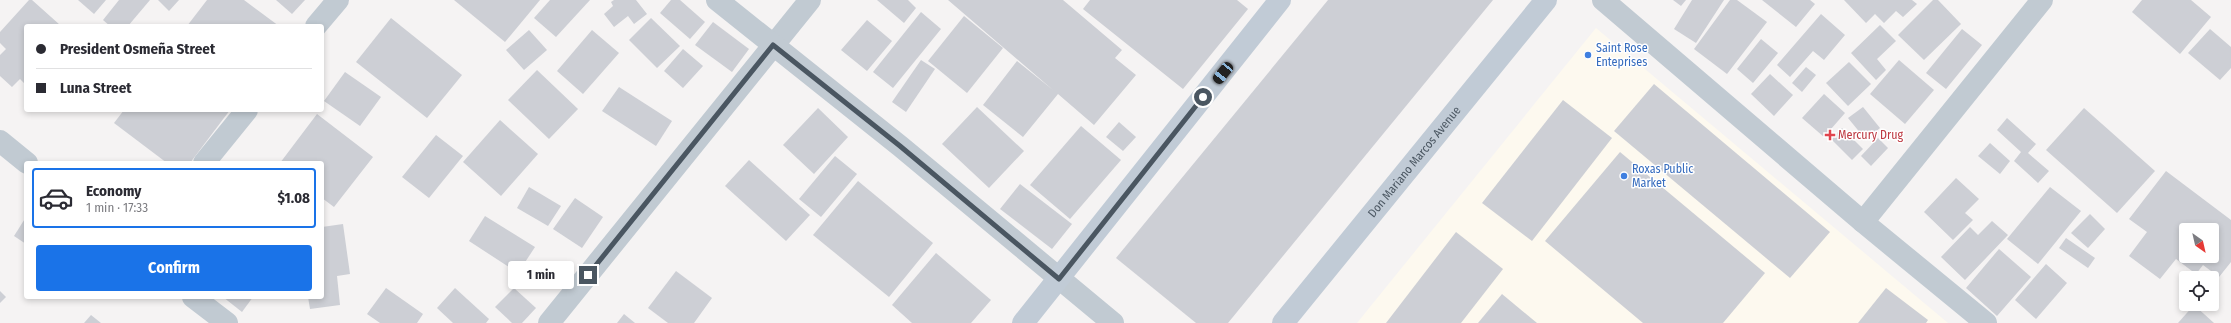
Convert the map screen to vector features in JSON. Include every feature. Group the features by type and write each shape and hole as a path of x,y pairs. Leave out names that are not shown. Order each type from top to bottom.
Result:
{"main road":[{"path":"1022,323 1059,279 1280,0"},
{"name":"Don Mariano Marcos Avenue","path":"1283,323 1546,0"}],"street":[{"path":"318,24 338,0"},
{"path":"716,0 900,146 1113,323"},
{"path":"549,323 810,0"},
{"path":"1603,0 1863,222 1986,323"},
{"path":"1863,222 2042,0"},
{"path":"206,161 245,112"},
{"path":"0,141 25,161"},
{"path":"196,299 227,323"}],"shaded area":[{"name":"Roxas Public Market","path":"1596,28 1948,323 1357,323"}],"building":[{"path":"29,0 32,0 59,24 24,24 24,83 20,79 12,87 0,76 0,55 6,49 0,43 0,32"},
{"path":"78,0 106,0 94,14"},
{"path":"119,0 150,0 130,24 108,24 103,20"},
{"path":"158,0 179,0 169,11"},
{"path":"207,0 244,0 276,24 189,24"},
{"path":"276,0 305,0 292,14"},
{"path":"454,0 540,0 505,42"},
{"path":"550,0 590,0 556,37 534,18"},
{"path":"614,0 636,0 647,14 634,24 628,16 614,27 604,14 613,6 611,2"},
{"path":"671,0 680,0 705,22 690,39 660,13"},
{"path":"877,0 908,0 916,8 904,23"},
{"path":"948,0 1063,0 1122,50 1115,58 1136,75 1094,125 1058,94 1023,137 983,105 1017,61 1053,90"},
{"path":"1090,0 1237,0 1248,9 1183,89 1083,9"},
{"path":"1328,0 1493,0 1228,323 1196,323 1116,258"},
{"path":"1673,0 1686,0 1681,6"},
{"path":"1692,0 1724,0 1696,43 1674,29"},
{"path":"1730,0 1737,0 1767,22 1727,74 1694,49"},
{"path":"1762,0 1810,0 1815,4 1796,27"},
{"path":"1844,0 1912,0 1917,4 1903,17 1896,11 1884,23 1875,14 1866,23"},
{"path":"1933,0 1938,0 1961,24 1924,60 1898,35"},
{"path":"2142,0 2191,0 2211,17 2180,54 2132,12"},
{"path":"921,12 941,29 893,88 873,72"},
{"path":"1821,14 1845,35 1824,60 1813,51 1790,77 1777,65"},
{"path":"964,16 1003,48 967,93 928,61"},
{"path":"391,18 462,75 427,118 356,62"},
{"path":"651,18 680,46 657,68 629,40"},
{"path":"867,20 892,41 867,71 841,50"},
{"path":"713,22 749,49 732,72 695,45"},
{"path":"1880,25 1896,41 1877,59 1886,70 1876,80 1851,53"},
{"path":"1962,29 1982,45 1946,89 1926,73"},
{"path":"2210,29 2231,47 2231,68 2220,80 2188,53"},
{"path":"529,30 547,50 524,70 506,50"},
{"path":"592,30 619,53 583,94 557,71"},
{"path":"1761,39 1778,53 1753,83 1737,69"},
{"path":"683,49 703,66 683,88 664,71"},
{"path":"921,60 935,69 906,112 892,102"},
{"path":"1899,60 1934,90 1905,124 1870,94"},
{"path":"1849,62 1871,84 1848,106 1826,83"},
{"path":"1806,67 1816,75 1802,92 1792,83"},
{"path":"537,70 578,109 549,139 508,100"},
{"path":"345,72 381,97 360,126 324,101"},
{"path":"1770,74 1793,95 1774,116 1751,94"},
{"path":"1654,84 1830,232 1790,278 1614,131"},
{"path":"619,87 672,121 656,146 602,111"},
{"path":"1824,94 1845,113 1824,137 1802,118"},
{"path":"1563,100 1612,138 1532,241 1482,203"},
{"path":"977,107 1024,151 989,188 942,144"},
{"path":"1863,107 1880,128 1866,140 1848,118"},
{"path":"818,108 848,137 814,174 783,145"},
{"path":"2084,108 2155,171 2117,213 2046,150"},
{"path":"122,112 228,112 192,161 164,161 114,123"},
{"path":"317,114 373,157 334,207 324,200 324,161 282,161"},
{"path":"2007,118 2036,144 2028,153 2049,171 2038,183 2014,161 2021,152 1997,130"},
{"path":"500,120 538,154 501,196 463,162"},
{"path":"1119,122 1136,137 1123,151 1106,137"},
{"path":"1081,126 1121,160 1070,219 1030,185"},
{"path":"1842,128 1863,149 1852,160 1831,139"},
{"path":"436,135 463,156 429,198 402,177"},
{"path":"1878,138 1888,148 1871,166 1861,156"},
{"path":"1990,143 2010,161 2000,174 1978,156"},
{"path":"1620,152 1765,273 1723,323 1643,323 1545,241"},
{"path":"835,156 857,174 821,217 799,199"},
{"path":"749,160 810,215 786,241 725,186"},
{"path":"2166,171 2231,220 2231,262 2219,277 2219,271 2211,271 2203,265 2198,271 2192,271 2181,263 2219,263 2219,223 2179,223 2179,261 2176,259 2160,279 2129,256 2147,232 2129,219"},
{"path":"1956,178 1979,199 1965,213 1973,220 1953,240 1924,212"},
{"path":"858,181 933,243 889,297 813,235"},
{"path":"1020,184 1072,224 1052,249 1000,209"},
{"path":"529,187 561,206 548,226 517,208"},
{"path":"2050,187 2081,211 2038,264 2007,239"},
{"path":"575,198 603,217 582,248 553,229"},
{"path":"2090,214 2105,229 2088,248 2071,233"},
{"path":"485,216 535,247 518,273 469,241"},
{"path":"24,220 24,243 14,236"},
{"path":"1992,221 2008,235 1965,280 1941,257 1970,227 1978,235"},
{"path":"343,224 350,274 337,276 340,305 310,309 308,299 324,299 324,227"},
{"path":"1456,232 1503,269 1461,323 1386,323"},
{"path":"2066,238 2095,258 2088,268 2059,248"},
{"path":"1999,249 2031,277 1997,316 1966,288"},
{"path":"936,253 991,300 971,323 912,323 892,305"},
{"path":"2046,264 2067,283 2036,319 2015,300"},
{"path":"676,271 712,298 694,323 668,323 648,308"},
{"path":"386,288 423,314 417,323 380,323 367,314"},
{"path":"455,288 489,319 486,323 453,323 437,308"},
{"path":"514,288 536,308 522,323 512,323 495,307"},
{"path":"1886,288 1928,320 1926,323 1858,323"},
{"path":"0,291 6,297 0,303"},
{"path":"1502,294 1537,323 1478,323"},
{"path":"226,299 252,299 242,312"},
{"path":"2189,311 2201,311 2214,323 2178,323"},
{"path":"624,314 635,323 617,323"},
{"path":"91,315 101,323 84,323"}],"place":[{"name":"Saint Rose Enteprises","path":"1588,55"},
{"name":"Mercury Drug","path":"1830,135"},
{"name":"Roxas Public Market","path":"1624,176"}],"route":[{"path":"588,275 773,45 900,146 1059,279 1203,97"}]}
